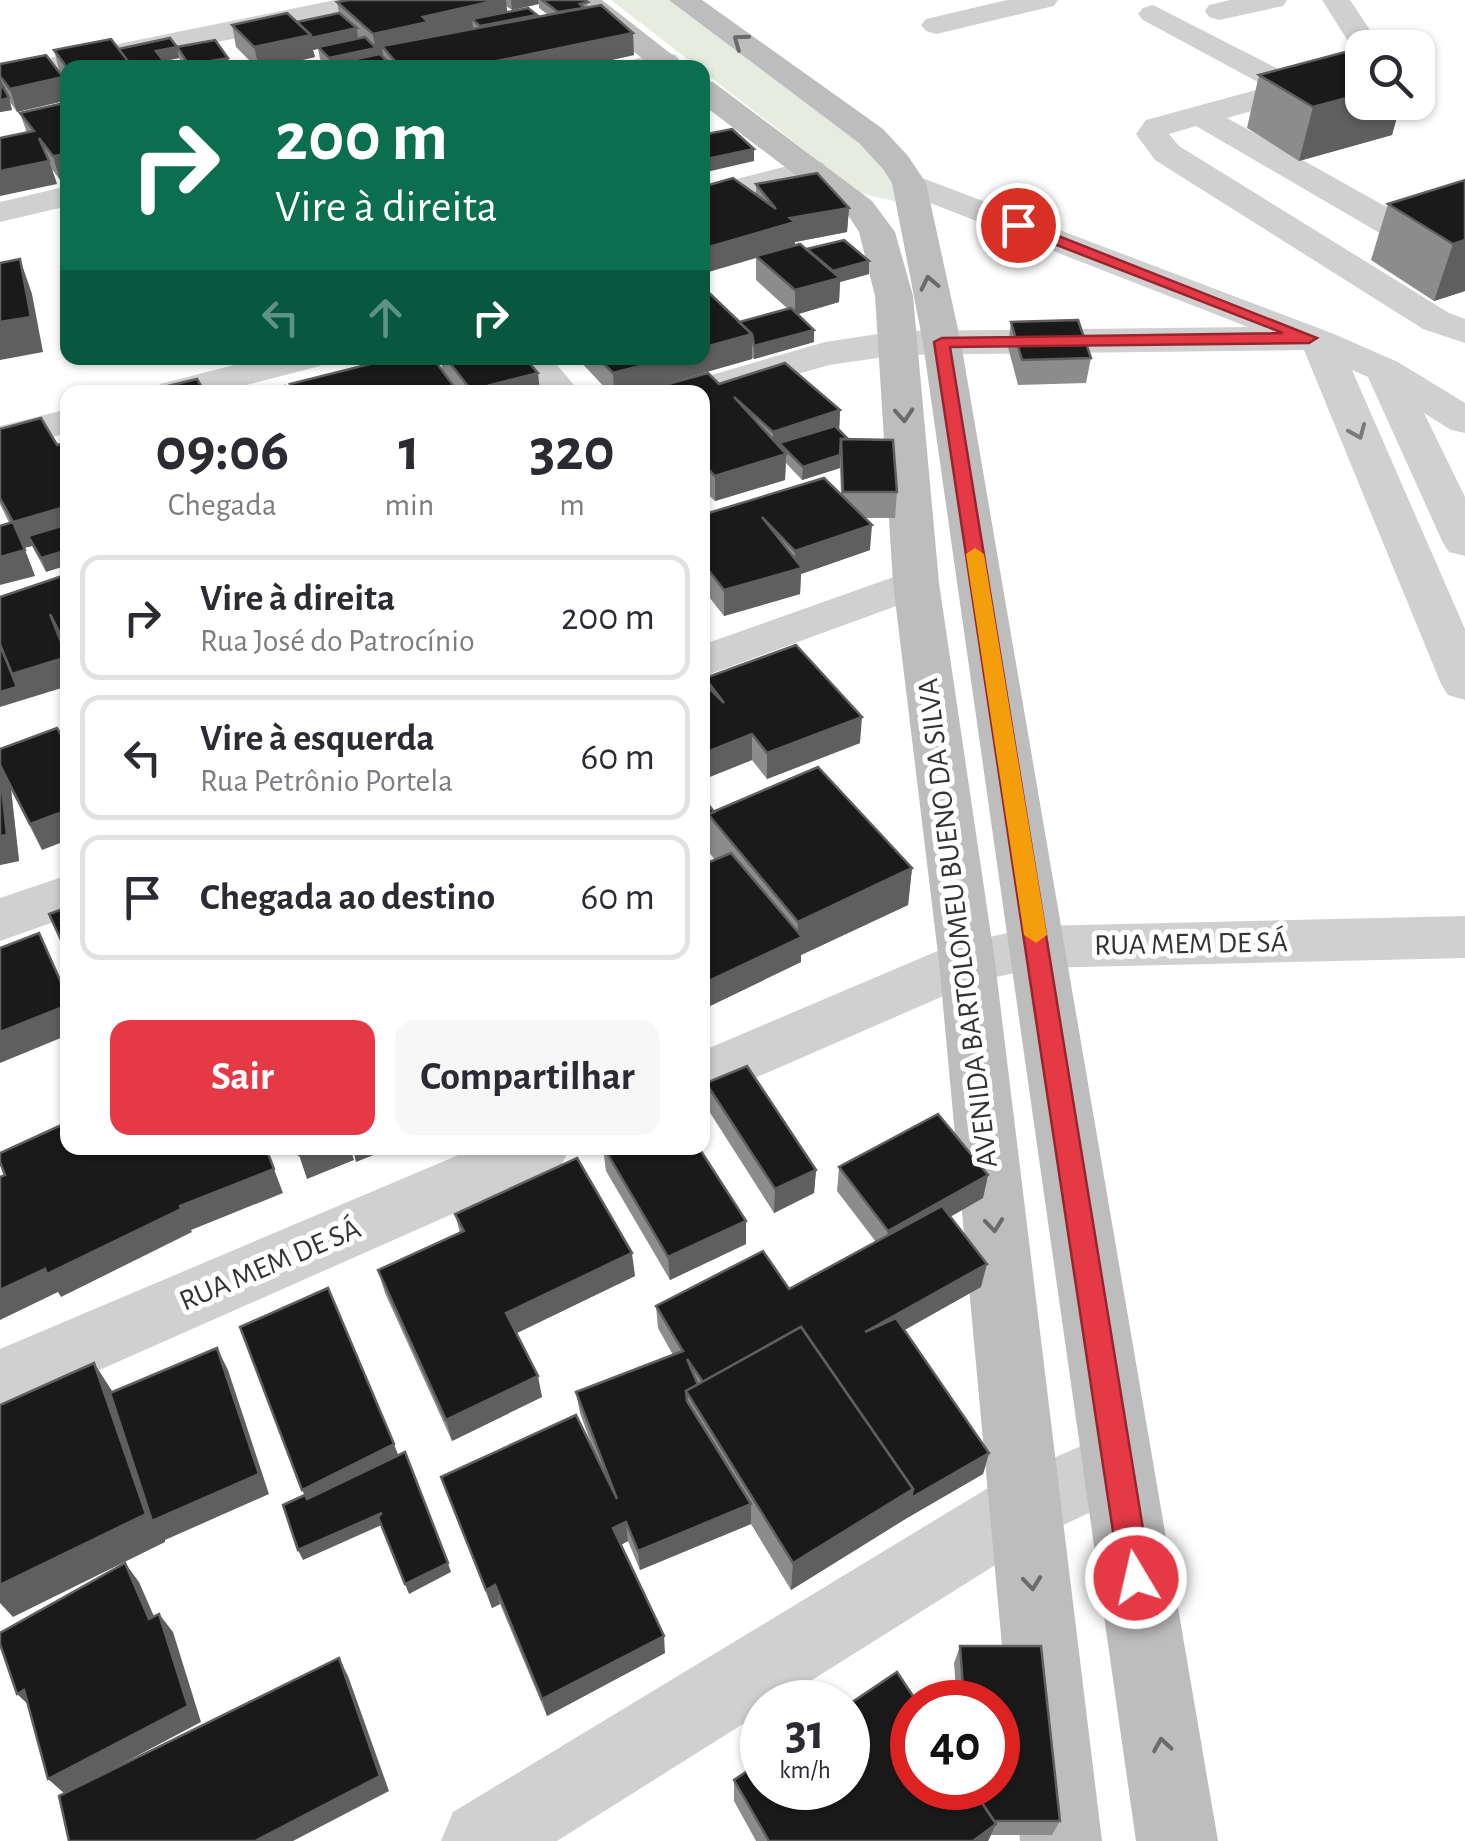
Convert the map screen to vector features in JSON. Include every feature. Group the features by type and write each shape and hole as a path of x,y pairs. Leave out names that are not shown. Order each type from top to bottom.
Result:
{"street":[{"path":"83,60 377,0"},
{"name":"AVENIDA BARTOLOMEU BUENO DA SILVA","path":"584,0 664,60"},
{"name":"AVENIDA BARTOLOMEU BUENO DA SILVA","path":"683,0 870,136 896,163 894,198 877,232 920,343 1038,947 1176,1841"},
{"path":"1219,11 1272,0"},
{"path":"1336,0 1355,30"},
{"path":"938,12 968,17 1027,2"},
{"path":"1152,14 1296,90"},
{"path":"0,77 60,65"},
{"path":"1345,76 1158,128 1152,134 1156,144 1436,321 1465,332"},
{"name":"AVENIDA BARTOLOMEU BUENO DA SILVA","path":"710,94 811,170 894,198"},
{"path":"1201,116 1415,238"},
{"path":"710,198 811,170"},
{"path":"0,212 60,198"},
{"path":"894,198 1314,340 1384,370 1465,421"},
{"path":"710,387 826,354 920,343 1314,340"},
{"path":"1314,340 1465,684"},
{"name":"AVENIDA BARTOLOMEU BUENO DA SILVA","path":"920,343 916,584 967,962 1061,1841"},
{"path":"537,365 554,385"},
{"path":"190,385 230,367"},
{"path":"1384,370 1465,544"},
{"path":"0,438 60,422"},
{"path":"710,659 916,584"},
{"path":"0,920 60,898"},
{"name":"RUA MEM DE SÁ","path":"710,1073 967,962 1038,947 1465,938"},
{"name":"RUA MEM DE SÁ","path":"0,1382 523,1155"},
{"path":"482,1841 1024,1507 1118,1464"}],"shaded area":[{"path":"611,0 678,0 882,151 906,204 860,193 710,77 710,60 688,60"}],"building":[{"path":"498,0 423,17 428,22 373,34 337,2"},
{"path":"542,0 588,2 580,4 584,8 558,12"},
{"path":"601,5 633,33 502,60 394,60 382,46"},
{"path":"528,8 537,15 480,26 472,19"},
{"path":"287,13 311,35 254,47 232,25"},
{"path":"339,13 357,28 311,38 297,22"},
{"path":"365,37 376,48 329,58 318,47"},
{"path":"170,38 177,47 156,51 163,60 126,60 118,49"},
{"path":"111,39 127,60 61,60 54,50"},
{"path":"215,40 228,58 186,60 177,47"},
{"path":"1345,52 1345,99 1313,107 1259,75"},
{"path":"380,54 386,60 351,60"},
{"path":"46,55 60,78 10,89 0,76 0,64"},
{"path":"1,83 9,98 0,100"},
{"path":"60,104 60,155 53,156 39,138 49,161 0,171 0,138 34,131 20,113"},
{"path":"732,129 754,149 710,158 710,133"},
{"path":"817,173 849,208 790,218 795,222 710,247 710,185 733,178 776,209 756,184"},
{"path":"1465,180 1465,240 1453,244 1388,204"},
{"path":"844,240 869,261 833,271 807,249"},
{"path":"800,244 840,278 795,290 756,256"},
{"path":"20,259 31,317 0,322 0,263"},
{"path":"710,294 752,334 710,346"},
{"path":"791,308 814,330 754,346 752,334 739,322"},
{"path":"1078,320 1091,358 1022,360 1011,322"},
{"path":"785,363 840,410 773,432 734,397 786,454 715,476 710,471 710,385 664,385 708,373 719,384"},
{"path":"366,365 438,365 453,385 291,385"},
{"path":"451,365 531,365 538,373 491,385 467,385"},
{"path":"605,365 643,365 613,373"},
{"path":"197,379 201,385 172,385"},
{"path":"41,418 60,444 60,508 13,522 0,498 0,429"},
{"path":"835,426 848,439 841,439 840,455 803,467 779,443"},
{"path":"841,439 893,440 897,492 843,492"},
{"path":"824,478 872,525 795,551 762,517 802,568 724,590 710,572 710,513"},
{"path":"13,522 25,550 0,557 0,526"},
{"path":"60,526 60,552 41,558 28,536"},
{"path":"60,577 60,633 50,614 60,639 60,659 12,674 0,645 0,597"},
{"path":"0,645 17,687 0,692"},
{"path":"796,645 862,717 767,753 752,734 710,751 710,689 724,703 710,685 710,676"},
{"path":"57,728 60,813 30,824 0,765 0,749"},
{"path":"818,767 912,868 798,922 710,813"},
{"path":"0,769 7,835 0,836"},
{"path":"731,853 802,937 710,981 710,862"},
{"path":"60,910 60,938 49,914"},
{"path":"39,933 60,980 60,1008 0,1032 0,948"},
{"path":"747,1066 816,1170 775,1189 710,1089 710,1081"},
{"path":"938,1114 988,1175 888,1231 839,1167"},
{"path":"60,1126 60,1155 269,1155 274,1169 180,1206 181,1209 47,1274 45,1269 0,1290 0,1177 5,1175 0,1153"},
{"path":"608,1155 704,1155 746,1221 668,1257"},
{"path":"577,1158 632,1253 506,1313 538,1376 446,1420 378,1270 464,1231 455,1214"},
{"path":"942,1206 987,1264 865,1332 896,1318 989,1453 911,1498 913,1489 801,1327 703,1382 687,1359 698,1385 686,1391 687,1401 751,1504 638,1551 626,1522 613,1528 664,1636 542,1699 495,1585 486,1590 441,1477 576,1415 617,1499 576,1392 683,1351 656,1306 763,1251 789,1289"},
{"path":"328,1288 394,1444 302,1490 240,1327"},
{"path":"801,1327 913,1489 793,1563 686,1391"},
{"path":"217,1348 259,1474 152,1521 110,1393"},
{"path":"94,1363 146,1514 0,1585 0,1405"},
{"path":"405,1452 448,1563 405,1584 378,1517 382,1513 298,1550 283,1505 305,1495 307,1499"},
{"path":"125,1563 149,1619 159,1614 188,1706 48,1779 24,1690 17,1694 0,1633"},
{"path":"960,1646 1041,1646 1060,1821 994,1821 987,1810 1020,1810 1020,1680 962,1680"},
{"path":"339,1658 380,1776 255,1841 69,1841 59,1796"},
{"path":"897,1672 902,1680 890,1680 890,1810 987,1810 996,1824 973,1841 769,1841 751,1810 870,1810 870,1690"}],"slow traffic":[{"path":"975,554 1036,935"}],"route":[{"path":"1018,225 1309,338 942,342 1136,1578"}]}
